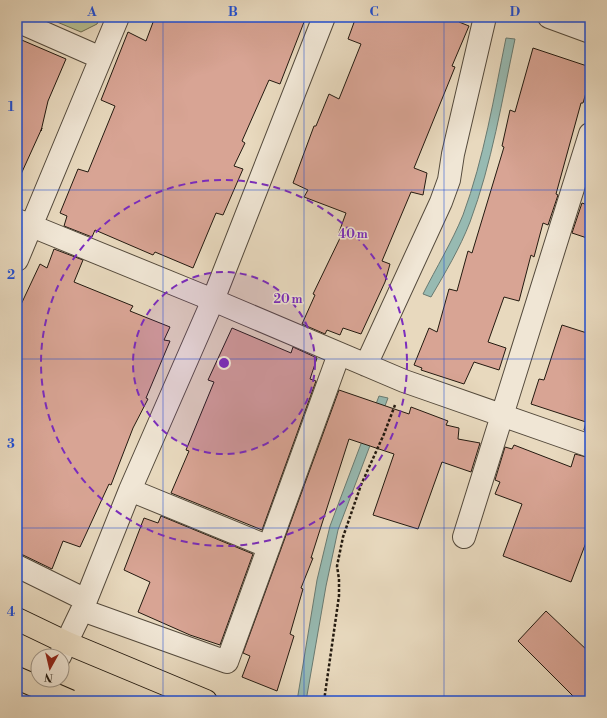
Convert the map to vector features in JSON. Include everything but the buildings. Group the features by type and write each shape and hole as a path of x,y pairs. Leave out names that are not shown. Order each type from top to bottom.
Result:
{"highway":[{"path":"17,619 62,648"},
{"path":"70,651 206,701"},
{"path":"17,678 70,701"}],"street":[{"path":"17,260 24,223 101,58 118,17"},
{"path":"64,648 84,605 130,490 212,300 324,17"},
{"path":"366,365 441,202 448,180 485,17"},
{"path":"549,17 590,32"},
{"path":"17,21 101,58"},
{"path":"464,537 590,134"},
{"path":"24,223 404,381 590,446"},
{"path":"17,566 84,605 227,662 339,354"},
{"path":"130,490 269,547"},
{"path":"39,701 45,688"}],"path":[{"path":"324,701 339,596 337,566 343,537 361,485 384,434 404,381"}],"green space":[{"path":"45,17 100,17 97,24 81,32"}],"water":[{"path":"506,38 515,39 496,131 478,200 462,241 431,297 423,294 459,225 477,172 488,127"},
{"path":"379,396 388,398 338,530 326,586 306,701 297,701 317,580 330,526"}]}
